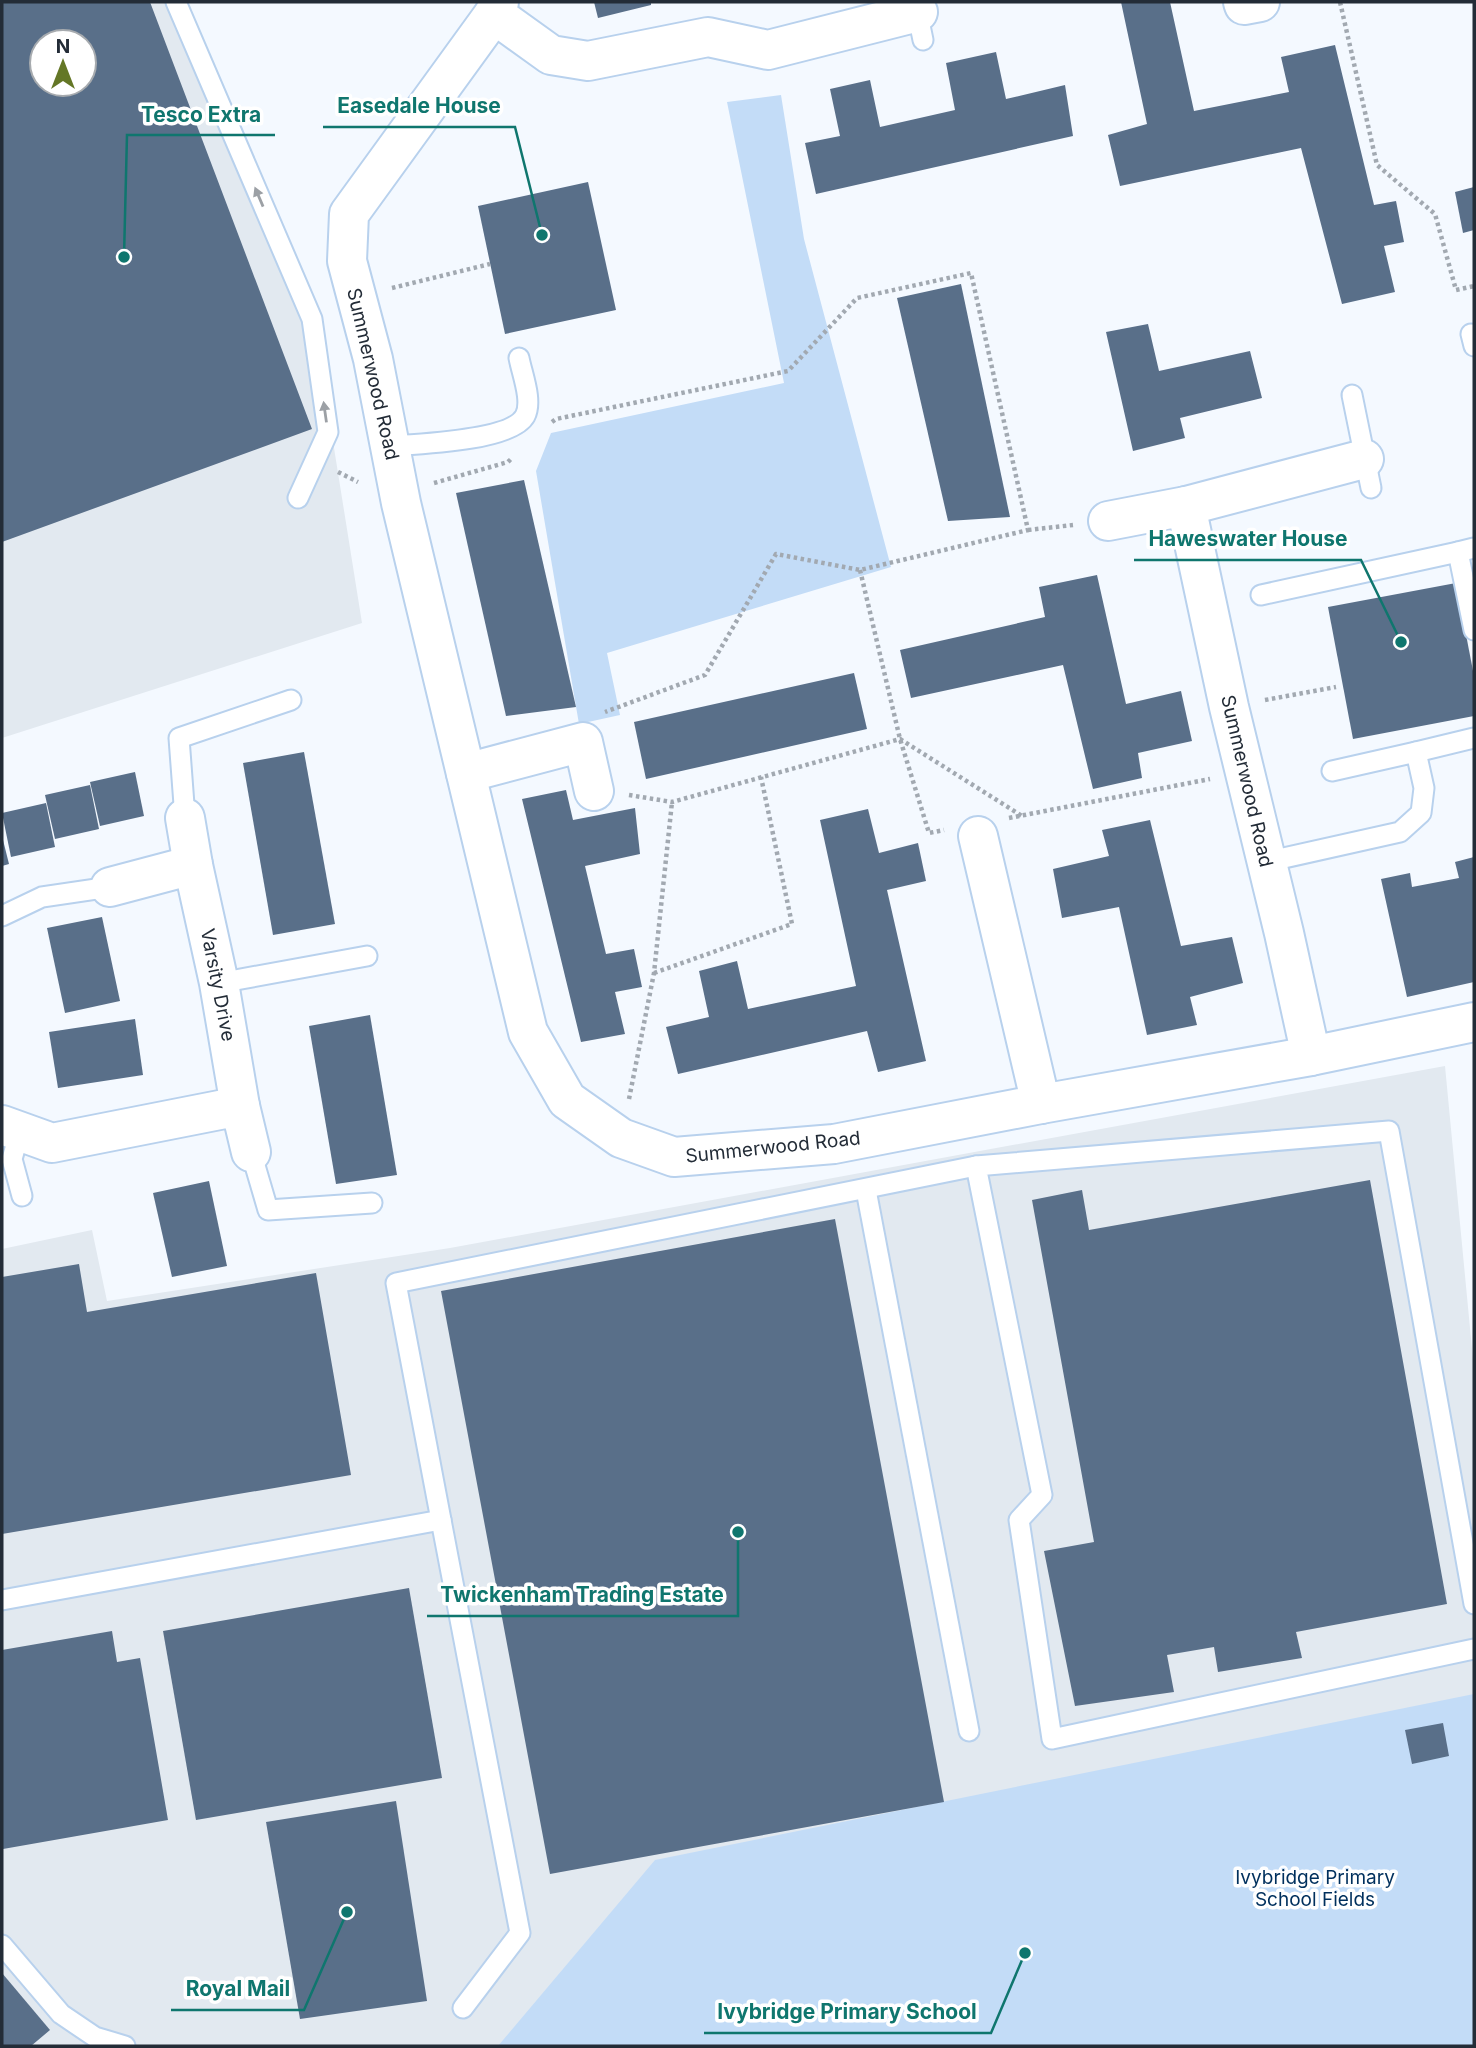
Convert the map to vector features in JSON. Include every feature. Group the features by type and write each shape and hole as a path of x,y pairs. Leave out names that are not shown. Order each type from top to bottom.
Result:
{"street":[{"path":"1243,2 1244,5 1260,2"},
{"name":"Summerwood Road","path":"919,18 768,50 708,37 589,61 551,55 497,8 349,214 347,261 373,359 400,493 528,1032 567,1100 621,1138 674,1157 834,1144 1311,1056 1474,1021"},
{"path":"1108,521 1368,474"},
{"name":"Summerwood Road","path":"1186,506 1229,706 1311,1056"},
{"path":"466,773 583,742 594,791"},
{"name":"Varsity Drive","path":"185,817 251,1152"},
{"path":"977,830 1041,1104"},
{"path":"110,887 193,865"},
{"path":"11,1128 52,1143 240,1106"}],"lane":[{"path":"176,2 312,319 328,432 298,498"},
{"path":"390,446 447,442 511,429 525,416 528,399 519,358"},
{"path":"1352,395 1368,474"},
{"path":"1261,595 1466,550 1474,630"},
{"path":"185,817 179,738 291,700"},
{"path":"1332,771 1474,738"},
{"path":"1266,862 1400,832 1421,813 1424,788 1416,752"},
{"path":"2,916 42,897 110,887"},
{"path":"219,982 367,956"},
{"path":"11,1128 12,1159 22,1196"},
{"path":"463,2008 520,1933 396,1283 976,1166 1389,1131 1474,1604"},
{"path":"251,1152 268,1210 372,1203"},
{"path":"976,1166 1041,1494 1019,1520 1052,1739 1474,1649"},
{"path":"866,1190 968,1731"},
{"path":"2,1600 441,1520"},
{"path":"2,1945 61,2014 95,2036 125,2046"}],"path":[{"path":"1340,2 1377,164 1436,214 1456,290 1474,286"},
{"path":"356,297 490,264"},
{"path":"546,427 556,419 788,371 857,298 971,273 1028,530"},
{"path":"400,493 509,462 518,453"},
{"path":"583,742 596,716 705,675 776,554 860,570 1028,530 1108,521"},
{"path":"860,570 900,739 929,833 977,830 1022,816 1245,772"},
{"path":"1229,706 1336,687"},
{"path":"594,791 672,802 900,739 1022,816"},
{"path":"654,972 792,924 761,777"},
{"path":"621,1138 654,972 672,802"}],"shaded area":[{"path":"2,2 180,2 319,354 362,623 2,738"},
{"path":"1445,1066 1474,1370 1474,2046 2,2046 2,1249 92,1230 107,1301 450,1248"}],"green space":[{"path":"781,95 804,239 891,567 607,653 620,715 579,724 536,471 551,433 784,383 727,102"},
{"name":"Ivybridge Primary School Fields","path":"1474,1694 1474,2046 498,2046 655,1860"}],"building":[{"path":"2,2 150,2 312,429 2,542"},
{"path":"594,2 651,2 651,5 598,18"},
{"path":"1121,2 1170,2 1194,111 1289,92 1281,57 1335,45 1374,205 1396,201 1404,242 1384,246 1395,292 1342,304 1301,148 1120,186 1108,135 1147,124"},
{"path":"996,52 1006,99 1065,85 1073,136 816,194 805,143 840,136 830,89 870,80 880,127 955,110 946,63"},
{"path":"588,182 616,310 505,334 478,206"},
{"path":"1474,187 1474,230 1463,233 1455,192"},
{"path":"961,284 1010,517 948,521 897,298"},
{"path":"1148,324 1159,371 1250,351 1262,398 1180,418 1185,438 1133,451 1106,332"},
{"path":"524,480 576,707 506,716 456,493"},
{"path":"1097,575 1126,704 1181,691 1192,741 1138,753 1142,778 1093,789 1063,665 911,698 900,650 1045,617 1039,587"},
{"path":"1456,583 1474,676 1474,716 1353,739 1328,607"},
{"path":"854,673 867,729 646,779 634,722"},
{"path":"304,752 335,924 273,935 243,763"},
{"path":"135,772 144,816 100,826 90,782"},
{"path":"90,785 99,829 55,839 45,795"},
{"path":"566,790 573,820 635,808 640,854 585,866 606,954 634,949 642,987 615,992 625,1034 581,1042 522,799"},
{"path":"46,803 55,847 11,857 2,813"},
{"path":"868,809 879,853 918,843 926,881 887,890 926,1061 878,1072 867,1031 678,1074 666,1027 709,1017 699,971 737,961 748,1009 856,986 820,820"},
{"path":"1150,820 1181,946 1232,937 1243,983 1190,997 1197,1025 1147,1035 1119,907 1062,918 1053,869 1109,856 1102,830"},
{"path":"2,836 9,864 2,866"},
{"path":"1474,857 1474,982 1407,997 1381,879 1410,873 1412,887 1459,878 1455,862"},
{"path":"102,917 120,1001 65,1013 47,928"},
{"path":"370,1015 397,1175 336,1184 309,1026"},
{"path":"135,1019 143,1075 58,1088 49,1032"},
{"path":"1370,1180 1447,1604 1296,1632 1302,1658 1218,1672 1214,1647 1167,1655 1174,1692 1075,1706 1044,1551 1094,1542 1032,1200 1082,1190 1089,1230"},
{"path":"209,1181 227,1266 172,1277 153,1193"},
{"path":"835,1219 944,1802 550,1874 441,1291"},
{"path":"79,1264 87,1312 316,1273 351,1475 2,1534 2,1277"},
{"path":"409,1588 442,1778 196,1820 163,1631"},
{"path":"112,1631 117,1662 140,1658 168,1820 3,1849 2,1650"},
{"path":"1443,1723 1449,1756 1412,1764 1405,1730"},
{"path":"396,1801 427,2001 300,2019 266,1822"},
{"path":"2,1973 50,2030 31,2046 2,2046"}],"place":[{"name":"Easedale House","path":"542,235"},
{"name":"Tesco Extra","path":"124,257"},
{"name":"Haweswater House","path":"1401,642"},
{"name":"Twickenham Trading Estate","path":"738,1532"},
{"name":"Royal Mail","path":"347,1912"},
{"name":"Ivybridge Primary School","path":"1025,1953"}]}
